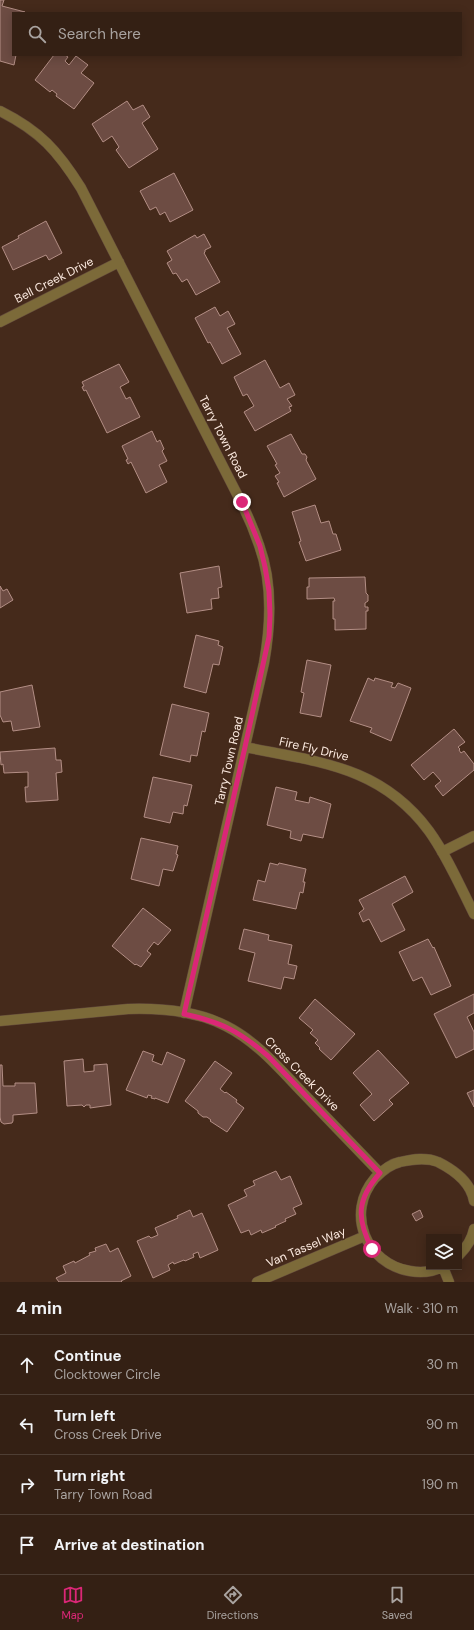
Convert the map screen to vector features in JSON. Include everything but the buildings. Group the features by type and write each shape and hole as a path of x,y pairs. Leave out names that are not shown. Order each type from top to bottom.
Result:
{"street":[{"name":"Tarry Town Road","path":"0,112 29,128 43,138 57,152 81,188 242,502 260,546 269,591 269,637 184,1014"},
{"name":"Bell Creek Drive","path":"0,322 119,262"},
{"name":"Fire Fly Drive","path":"245,747 337,766 358,774 381,786 400,800 416,815 430,832 474,914"},
{"path":"442,852 474,836"},
{"name":"Cross Creek Drive","path":"0,1021 149,1008 208,1019 225,1026 254,1044 268,1056 380,1173"},
{"path":"436,1270 418,1273 401,1270 385,1262 372,1249 365,1236 361,1217 363,1200 370,1185 380,1173 394,1163 413,1158 433,1160 451,1168 471,1187 474,1201"},
{"path":"462,1252 473,1234 474,1229"},
{"name":"Van Tassel Way","path":"256,1282 365,1236"},
{"path":"443,1270 449,1282"}],"route":[{"path":"242,502 260,546 265,567 269,591 269,637 184,1014 208,1019 225,1026 254,1044 268,1056 380,1173 370,1185 363,1200 361,1217 364,1233 372,1249"}]}
